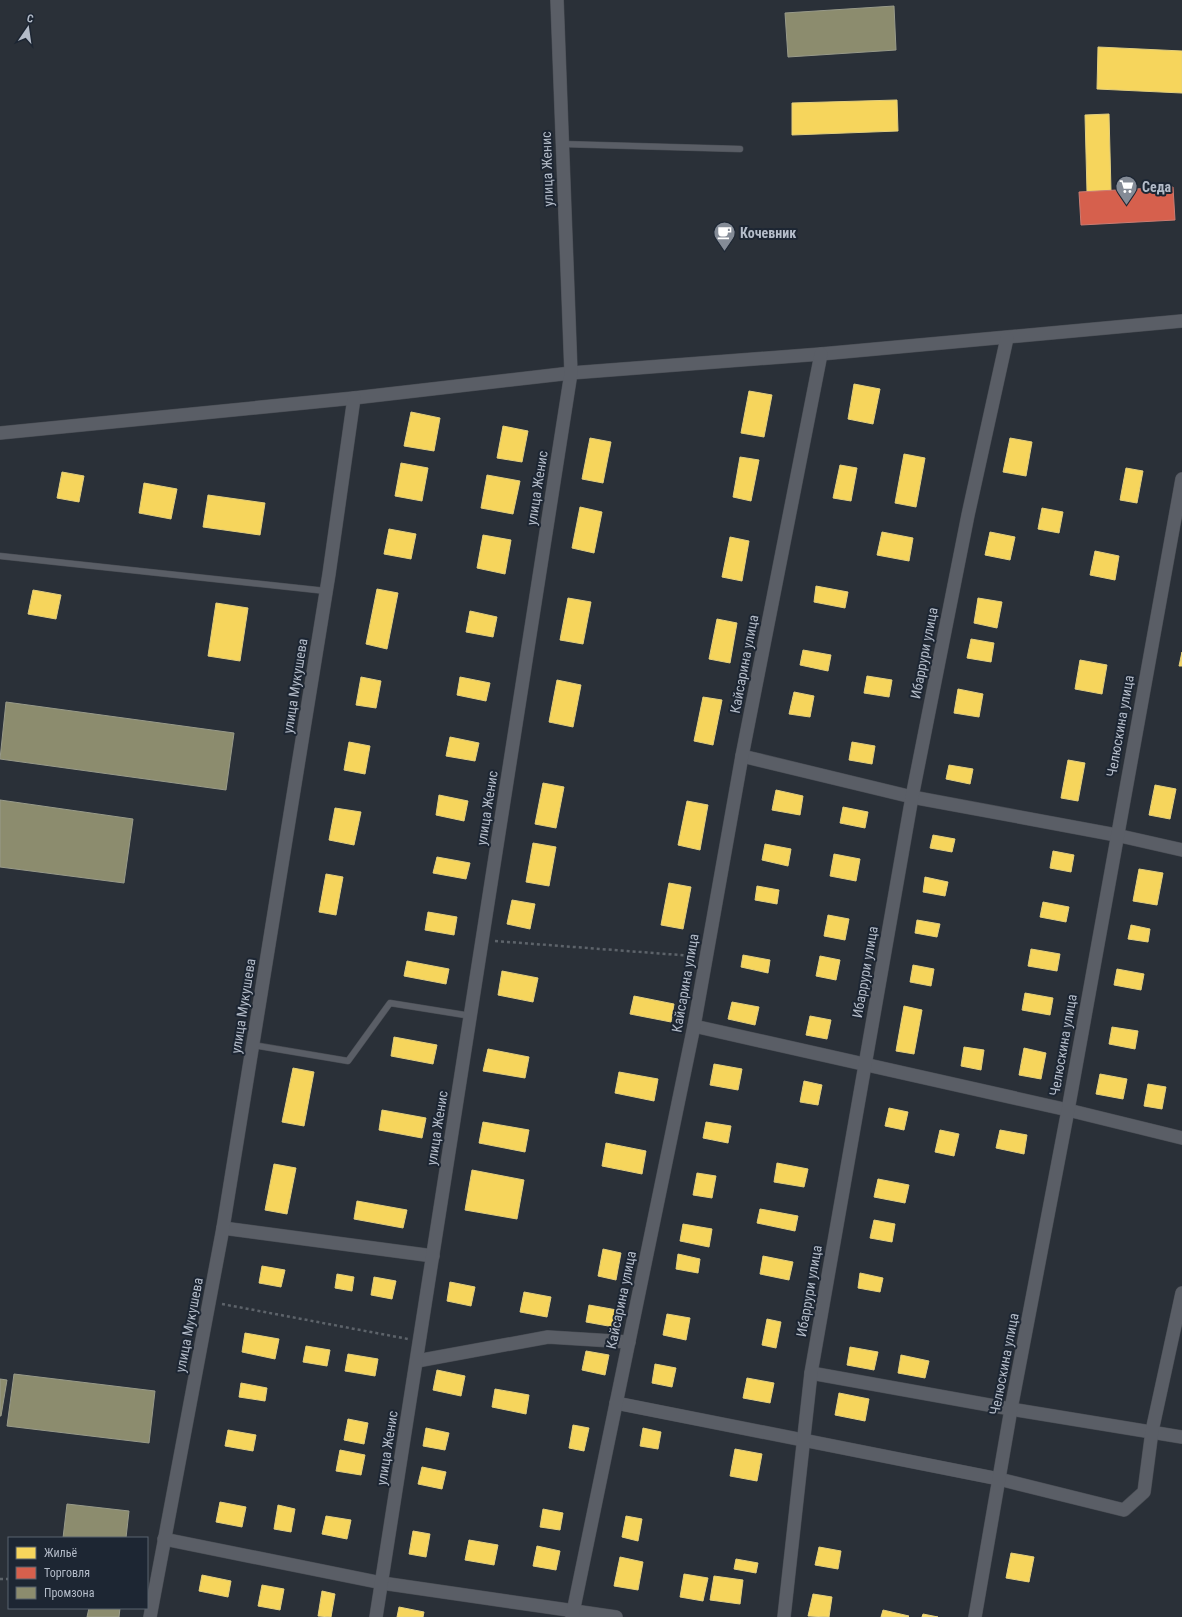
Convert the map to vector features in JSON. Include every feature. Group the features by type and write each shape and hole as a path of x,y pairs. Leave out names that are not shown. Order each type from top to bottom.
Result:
{"street":[{"name":"улица Женис","path":"376,1617 571,373 557,0"},
{"path":"0,433 354,398 571,373 821,354 1182,321"},
{"name":"Ибаррури улица","path":"784,1617 811,1373 912,797 968,515 1007,338"},
{"name":"Кайсарина улица","path":"573,1613 694,1026 742,756 821,354"},
{"name":"улица Мукушева","path":"150,1617 223,1228 326,591 354,398"},
{"name":"Челюскина улица","path":"975,1617 999,1479 1068,1110 1116,835 1182,479"},
{"path":"742,756 912,797 1116,835 1182,850"},
{"path":"694,1026 1068,1110 1182,1138"},
{"path":"223,1228 433,1256"},
{"path":"616,1403 999,1479 1124,1510 1144,1492 1152,1431 1182,1293"},
{"path":"417,1361 548,1336 629,1342"},
{"path":"811,1373 1012,1409 1182,1437"},
{"path":"164,1539 382,1583 573,1613 616,1617"}],"lane":[{"path":"562,144 740,149"},
{"path":"0,556 326,591"},
{"path":"253,1045 348,1061 390,1003 471,1016"}],"path":[{"path":"482,940 706,957"},
{"path":"210,1302 420,1342"}],"building: Жильё":[{"path":"1098,47 1182,51 1182,93 1097,89"},
{"path":"897,100 898,131 792,135 792,103"},
{"path":"1109,114 1111,191 1087,192 1085,115"},
{"path":"854,384 880,389 873,424 848,419"},
{"path":"749,391 772,395 764,437 741,433"},
{"path":"411,412 440,418 434,451 404,446"},
{"path":"503,426 528,431 522,462 497,458"},
{"path":"590,438 611,442 603,483 582,479"},
{"path":"1010,438 1032,442 1026,476 1003,472"},
{"path":"904,454 925,458 916,507 895,503"},
{"path":"740,457 759,460 751,501 733,497"},
{"path":"401,463 428,468 422,501 395,496"},
{"path":"840,465 857,468 851,501 833,498"},
{"path":"1126,468 1143,471 1137,503 1120,500"},
{"path":"62,472 84,476 79,502 57,498"},
{"path":"487,475 520,481 513,514 481,508"},
{"path":"144,483 177,489 171,519 139,513"},
{"path":"208,495 265,503 260,535 203,527"},
{"path":"580,507 602,512 594,553 572,548"},
{"path":"1042,508 1063,512 1059,533 1038,529"},
{"path":"389,529 416,534 411,559 384,554"},
{"path":"882,532 913,538 909,561 877,555"},
{"path":"990,532 1015,537 1010,560 985,555"},
{"path":"483,535 511,540 505,574 477,568"},
{"path":"730,537 749,541 742,581 722,577"},
{"path":"1095,551 1119,556 1115,580 1090,575"},
{"path":"816,586 848,592 845,608 814,602"},
{"path":"377,589 398,593 387,649 366,644"},
{"path":"33,590 61,595 56,619 28,614"},
{"path":"568,598 591,602 583,644 560,640"},
{"path":"978,598 1002,602 997,628 974,623"},
{"path":"216,603 248,608 240,661 208,656"},
{"path":"470,611 497,617 493,637 466,632"},
{"path":"717,619 737,623 730,663 709,659"},
{"path":"971,639 994,643 991,662 967,658"},
{"path":"803,650 831,655 828,671 800,665"},
{"path":"1182,652 1182,666 1179,666"},
{"path":"1080,660 1107,665 1102,694 1075,689"},
{"path":"867,676 892,680 889,697 864,693"},
{"path":"361,677 381,681 376,708 356,705"},
{"path":"460,677 490,683 486,701 457,695"},
{"path":"557,680 581,685 573,727 549,722"},
{"path":"958,689 983,694 979,717 954,713"},
{"path":"794,692 814,696 810,717 789,714"},
{"path":"703,697 722,700 713,745 694,741"},
{"path":"450,737 479,743 475,761 446,756"},
{"path":"349,742 370,746 365,774 344,770"},
{"path":"852,742 875,746 872,764 849,760"},
{"path":"1068,760 1085,763 1078,801 1061,798"},
{"path":"949,765 973,769 970,784 946,779"},
{"path":"543,783 564,787 556,828 535,824"},
{"path":"1155,785 1176,789 1170,819 1149,815"},
{"path":"776,790 803,796 800,815 772,810"},
{"path":"439,795 468,801 464,821 436,815"},
{"path":"687,801 708,805 700,850 678,845"},
{"path":"843,807 868,812 865,828 840,823"},
{"path":"335,808 361,812 354,845 329,840"},
{"path":"933,835 955,839 952,852 930,848"},
{"path":"533,843 556,847 549,886 526,882"},
{"path":"765,844 791,849 788,866 762,860"},
{"path":"1053,851 1074,855 1071,872 1050,868"},
{"path":"834,854 860,859 856,881 830,876"},
{"path":"437,857 470,863 466,879 433,873"},
{"path":"1139,869 1163,873 1157,905 1133,901"},
{"path":"326,874 343,877 336,915 319,912"},
{"path":"925,877 948,882 945,896 923,892"},
{"path":"669,883 691,887 683,929 661,925"},
{"path":"757,886 779,890 777,904 755,900"},
{"path":"512,900 535,904 530,929 507,924"},
{"path":"1043,902 1069,907 1066,922 1040,917"},
{"path":"428,912 457,917 454,935 425,930"},
{"path":"828,915 849,919 845,940 824,936"},
{"path":"917,920 940,924 937,937 915,933"},
{"path":"1131,925 1150,929 1148,942 1128,939"},
{"path":"1031,949 1060,954 1057,971 1028,966"},
{"path":"743,955 770,960 768,973 741,967"},
{"path":"820,956 840,960 836,980 816,976"},
{"path":"407,961 449,969 446,984 404,976"},
{"path":"913,965 934,969 931,986 910,982"},
{"path":"1117,969 1144,974 1141,990 1114,985"},
{"path":"502,971 538,978 533,1002 498,995"},
{"path":"1025,993 1053,998 1050,1015 1022,1010"},
{"path":"634,996 674,1004 671,1022 630,1014"},
{"path":"732,1002 759,1007 755,1025 728,1019"},
{"path":"904,1006 922,1010 914,1054 896,1051"},
{"path":"810,1016 831,1020 827,1039 806,1035"},
{"path":"1112,1027 1138,1031 1135,1049 1109,1044"},
{"path":"394,1037 437,1045 433,1064 391,1056"},
{"path":"964,1047 984,1050 981,1070 961,1066"},
{"path":"1024,1048 1046,1053 1041,1079 1019,1075"},
{"path":"488,1049 529,1057 525,1078 483,1071"},
{"path":"714,1064 742,1069 738,1090 710,1085"},
{"path":"293,1068 314,1072 304,1126 282,1122"},
{"path":"619,1072 658,1079 654,1101 615,1093"},
{"path":"1100,1074 1127,1079 1123,1099 1096,1094"},
{"path":"804,1081 822,1085 818,1105 800,1102"},
{"path":"1148,1084 1166,1087 1162,1109 1144,1106"},
{"path":"889,1108 908,1112 904,1130 885,1126"},
{"path":"382,1110 426,1118 422,1138 379,1130"},
{"path":"483,1122 529,1130 525,1152 479,1143"},
{"path":"706,1122 731,1126 728,1143 703,1138"},
{"path":"940,1130 959,1134 954,1156 935,1152"},
{"path":"1000,1130 1027,1135 1024,1154 996,1148"},
{"path":"606,1143 646,1151 642,1174 602,1166"},
{"path":"777,1163 808,1169 804,1187 774,1182"},
{"path":"274,1164 296,1168 287,1214 265,1210"},
{"path":"472,1170 524,1180 517,1219 465,1210"},
{"path":"697,1173 716,1176 712,1198 693,1195"},
{"path":"878,1179 909,1185 905,1203 874,1197"},
{"path":"357,1201 407,1210 403,1228 354,1219"},
{"path":"760,1209 798,1216 795,1231 757,1223"},
{"path":"874,1220 895,1224 892,1242 870,1238"},
{"path":"683,1224 712,1229 709,1247 680,1241"},
{"path":"603,1249 621,1253 616,1280 598,1276"},
{"path":"678,1254 700,1259 698,1273 676,1269"},
{"path":"763,1256 793,1262 789,1280 760,1274"},
{"path":"262,1266 285,1270 281,1287 259,1283"},
{"path":"860,1273 883,1278 880,1292 858,1288"},
{"path":"337,1274 354,1277 352,1291 335,1288"},
{"path":"374,1277 396,1281 392,1299 371,1295"},
{"path":"450,1282 475,1287 471,1306 447,1301"},
{"path":"524,1292 551,1297 547,1317 520,1312"},
{"path":"589,1305 617,1310 614,1327 586,1322"},
{"path":"667,1314 690,1318 686,1340 663,1335"},
{"path":"767,1319 781,1322 776,1348 762,1345"},
{"path":"245,1333 279,1339 275,1359 242,1352"},
{"path":"306,1346 330,1350 327,1366 303,1362"},
{"path":"850,1347 878,1352 874,1370 847,1365"},
{"path":"586,1351 609,1355 605,1375 582,1370"},
{"path":"348,1354 378,1359 375,1376 345,1371"},
{"path":"901,1355 929,1361 925,1378 898,1373"},
{"path":"655,1364 676,1368 672,1387 652,1383"},
{"path":"437,1370 465,1376 461,1396 433,1390"},
{"path":"747,1378 774,1383 770,1403 743,1398"},
{"path":"241,1383 267,1388 265,1401 239,1397"},
{"path":"495,1389 529,1395 526,1414 492,1407"},
{"path":"839,1393 869,1399 865,1421 835,1415"},
{"path":"348,1419 368,1423 364,1444 344,1440"},
{"path":"573,1425 589,1428 584,1451 569,1448"},
{"path":"426,1428 449,1433 445,1450 423,1446"},
{"path":"643,1428 661,1432 658,1449 640,1446"},
{"path":"228,1430 256,1435 253,1451 225,1446"},
{"path":"735,1449 762,1454 757,1481 730,1476"},
{"path":"340,1450 365,1455 361,1475 336,1471"},
{"path":"422,1467 446,1472 442,1489 418,1484"},
{"path":"220,1502 246,1507 242,1527 216,1522"},
{"path":"278,1505 295,1509 291,1532 274,1529"},
{"path":"543,1509 563,1513 560,1530 540,1527"},
{"path":"326,1516 351,1520 347,1539 322,1534"},
{"path":"626,1516 642,1519 638,1541 622,1537"},
{"path":"413,1531 430,1534 426,1557 409,1554"},
{"path":"469,1540 498,1545 494,1565 465,1560"},
{"path":"537,1546 560,1551 556,1570 533,1566"},
{"path":"819,1547 841,1551 838,1569 815,1565"},
{"path":"1011,1553 1034,1557 1029,1582 1006,1578"},
{"path":"620,1557 643,1562 638,1590 614,1586"},
{"path":"736,1559 758,1563 756,1573 734,1569"},
{"path":"684,1574 708,1578 703,1601 680,1597"},
{"path":"202,1575 231,1581 228,1597 199,1591"},
{"path":"714,1576 743,1580 740,1604 710,1600"},
{"path":"262,1585 284,1589 280,1610 258,1606"},
{"path":"322,1591 335,1594 331,1617 318,1616"},
{"path":"813,1594 832,1597 829,1617 808,1616"},
{"path":"399,1607 424,1612 423,1617 397,1617"},
{"path":"883,1610 909,1616 881,1617"},
{"path":"923,1614 938,1617 922,1617"}],"building: Торговля":[{"path":"1173,187 1175,220 1081,225 1079,192"}],"building: Промзона":[{"path":"894,6 896,50 788,57 785,13"},
{"path":"6,702 234,733 226,790 0,759"},
{"path":"0,800 133,819 124,883 0,867"},
{"path":"14,1374 155,1391 149,1443 7,1426"},
{"path":"0,1379 7,1380 1,1416 0,1416"},
{"path":"67,1504 129,1511 126,1537 63,1537"},
{"path":"89,1609 120,1609 119,1617 87,1617"}],"place":[{"name":"Седа","path":"1127,206"},
{"name":"Кочевник","path":"724,252"}]}
